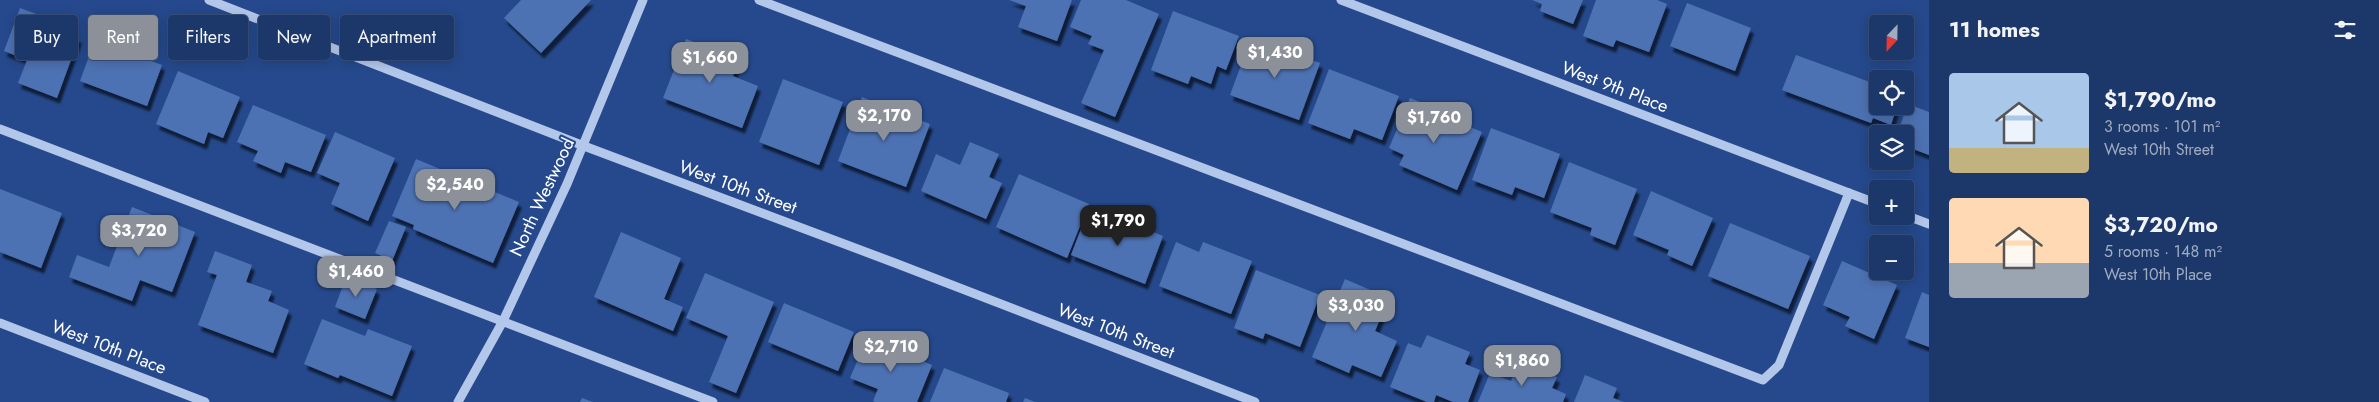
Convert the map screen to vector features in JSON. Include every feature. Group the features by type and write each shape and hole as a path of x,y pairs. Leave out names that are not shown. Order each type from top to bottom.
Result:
{"street":[{"name":"West 10th Street","path":"209,0 584,146 905,266 1256,402"},
{"name":"North Westwood","path":"458,402 503,322 584,146 642,0"},
{"path":"759,0 1763,380 1779,366 1849,193"},
{"name":"West 9th Place","path":"1341,0 1869,201"},
{"path":"0,129 713,402"},
{"path":"1914,218 1929,224"},
{"name":"West 10th Place","path":"0,323 205,402"}],"building":[{"path":"521,0 591,0 541,53 504,18"},
{"path":"1009,0 1072,0 1057,41 1018,27 1026,6"},
{"path":"1081,0 1126,0 1159,14 1115,117 1081,103 1104,50 1088,44 1092,36 1070,27"},
{"path":"1532,0 1583,0 1573,24 1540,11 1542,4"},
{"path":"1596,0 1657,0 1667,4 1649,52 1616,40 1613,47 1583,36"},
{"path":"1687,3 1751,28 1735,71 1670,46"},
{"path":"20,8 39,15 17,15"},
{"path":"1173,11 1239,36 1226,70 1217,66 1211,84 1191,76 1188,84 1151,70"},
{"path":"15,21 15,55 4,51"},
{"path":"1251,38 1320,63 1299,120 1230,95"},
{"path":"686,39 740,59 733,76 758,86 742,128 663,98"},
{"path":"1796,55 1869,82 1869,115 1894,115 1891,125 1873,118 1871,123 1782,90"},
{"path":"88,59 149,60 162,65 147,106 80,81"},
{"path":"27,60 71,60 57,98 18,83"},
{"path":"1329,69 1399,96 1382,140 1354,129 1350,139 1308,123"},
{"path":"178,71 240,97 223,138 208,132 204,144 156,124"},
{"path":"783,79 843,102 819,165 759,142"},
{"path":"862,97 930,124 906,187 838,161"},
{"path":"1410,98 1443,111 1441,115 1482,132 1457,190 1399,165 1404,155 1389,148"},
{"path":"253,105 326,135 311,172 285,162 281,173 253,161 258,151 237,142"},
{"path":"1914,106 1929,112 1929,155 1914,149 1914,125 1900,125 1904,115 1914,115"},
{"path":"1491,128 1560,154 1544,198 1515,187 1512,195 1472,180"},
{"path":"335,132 395,158 368,221 331,204 340,183 317,173"},
{"path":"970,142 999,154 989,177 1002,183 986,219 921,191 936,154 960,165"},
{"path":"416,159 519,202 493,263 413,229 414,225 392,216"},
{"path":"1569,162 1637,189 1615,245 1590,235 1592,228 1550,212"},
{"path":"1019,174 1089,204 1067,258 996,227"},
{"path":"0,189 62,213 41,268 0,252"},
{"path":"1651,191 1713,218 1692,266 1667,255 1669,250 1633,235"},
{"path":"132,207 195,232 172,292 140,280 132,301 69,277 77,255 109,267"},
{"path":"1111,215 1163,236 1145,284 1071,255 1086,216 1107,225"},
{"path":"389,221 406,227 392,261 375,253"},
{"path":"1730,223 1810,256 1788,309 1708,276"},
{"path":"621,232 681,258 664,299 683,307 673,331 594,297"},
{"path":"1176,242 1199,252 1203,242 1252,261 1231,314 1159,286"},
{"path":"215,251 252,265 246,282 272,291 268,301 289,310 273,353 198,325 217,275 207,272"},
{"path":"1842,261 1869,273 1869,280 1886,280 1897,285 1874,339 1845,326 1850,317 1823,305"},
{"path":"1256,270 1320,295 1300,347 1265,333 1263,339 1234,328"},
{"path":"705,273 774,302 736,393 709,382 728,336 686,318"},
{"path":"346,277 377,289 365,319 335,307"},
{"path":"1345,279 1389,298 1375,331 1397,341 1381,377 1352,365 1349,373 1312,357"},
{"path":"1922,292 1929,295 1929,347 1905,338"},
{"path":"784,303 854,332 838,371 768,342"},
{"path":"322,319 365,336 368,329 412,346 392,396 340,375 338,378 304,364"},
{"path":"1427,335 1470,352 1465,364 1480,370 1468,402 1453,402 1436,395 1434,402 1427,402 1390,387 1408,343 1421,348"},
{"path":"867,338 932,365 917,402 875,402 873,401 878,389 850,378"},
{"path":"1518,362 1557,377 1552,388 1566,394 1563,402 1478,402 1490,373 1511,381"},
{"path":"944,368 1009,393 1006,402 930,402"},
{"path":"1585,375 1617,388 1613,398 1624,402 1574,402"},
{"path":"582,398 593,402 580,402"},
{"path":"1025,398 1035,402 1023,402"}]}
